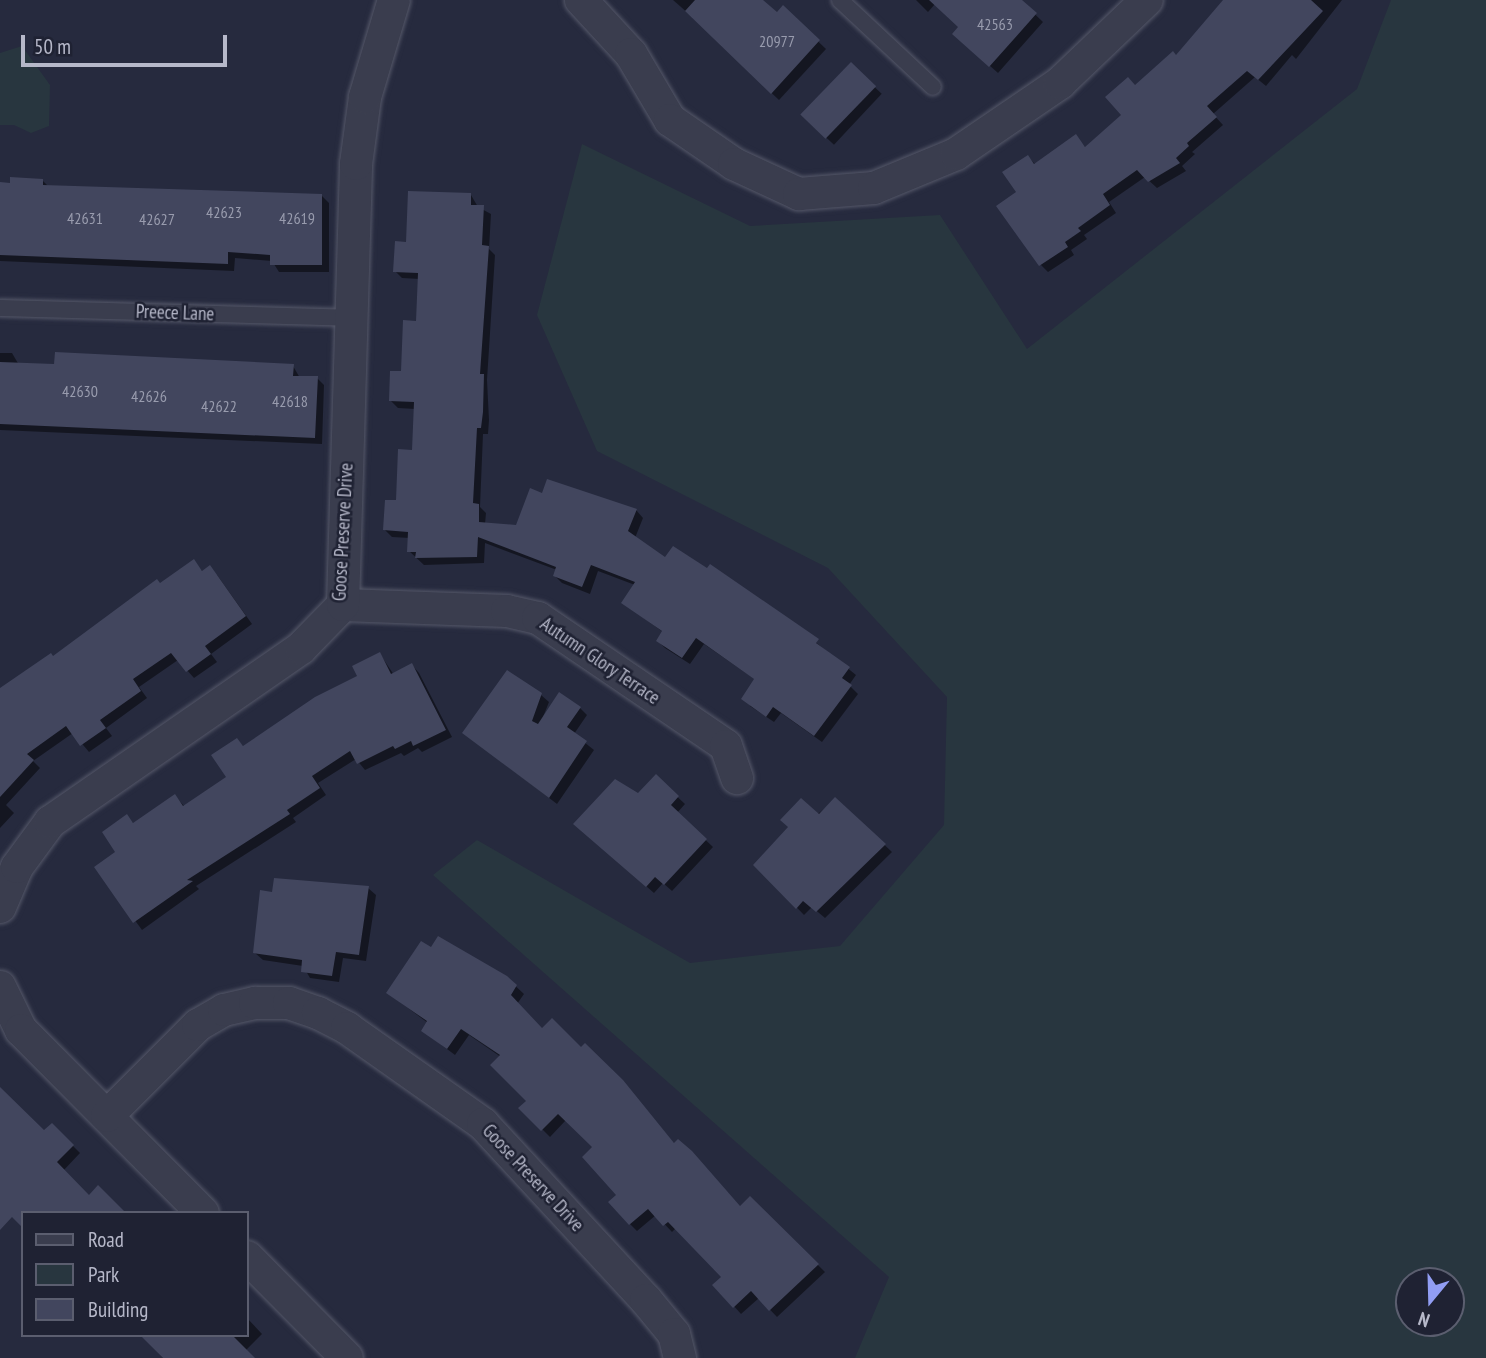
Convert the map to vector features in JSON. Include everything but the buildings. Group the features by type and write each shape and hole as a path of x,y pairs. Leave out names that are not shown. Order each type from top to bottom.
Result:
{"street":[{"name":"Goose Preserve Drive","path":"0,907 17,867 50,822 302,648 344,605 351,318 361,124 394,0"},
{"path":"581,0 631,54 670,120 734,164 799,194 874,188 956,154 1060,83 1147,0"},
{"name":"Autumn Glory Terrace","path":"344,605 507,611 538,618 726,746 737,778"},
{"path":"0,987 21,1030 201,1211"},
{"name":"Goose Preserve Drive","path":"107,1116 198,1024 224,1010 255,1003 289,1003 318,1013 483,1124 646,1300 674,1334 680,1358"},
{"path":"248,1258 347,1358"}],"lane":[{"path":"840,0 933,87"},
{"name":"Preece Lane","path":"0,308 351,318"}],"green space":[{"path":"1391,0 1486,0 1486,1358 855,1358 889,1277 433,875 477,840 690,963 840,946 944,825 947,697 828,568 597,451 537,315 582,144 750,226 940,215 1027,349 1357,89"},
{"path":"22,46 50,85 49,126 31,133 14,125 0,125 0,53"}]}
